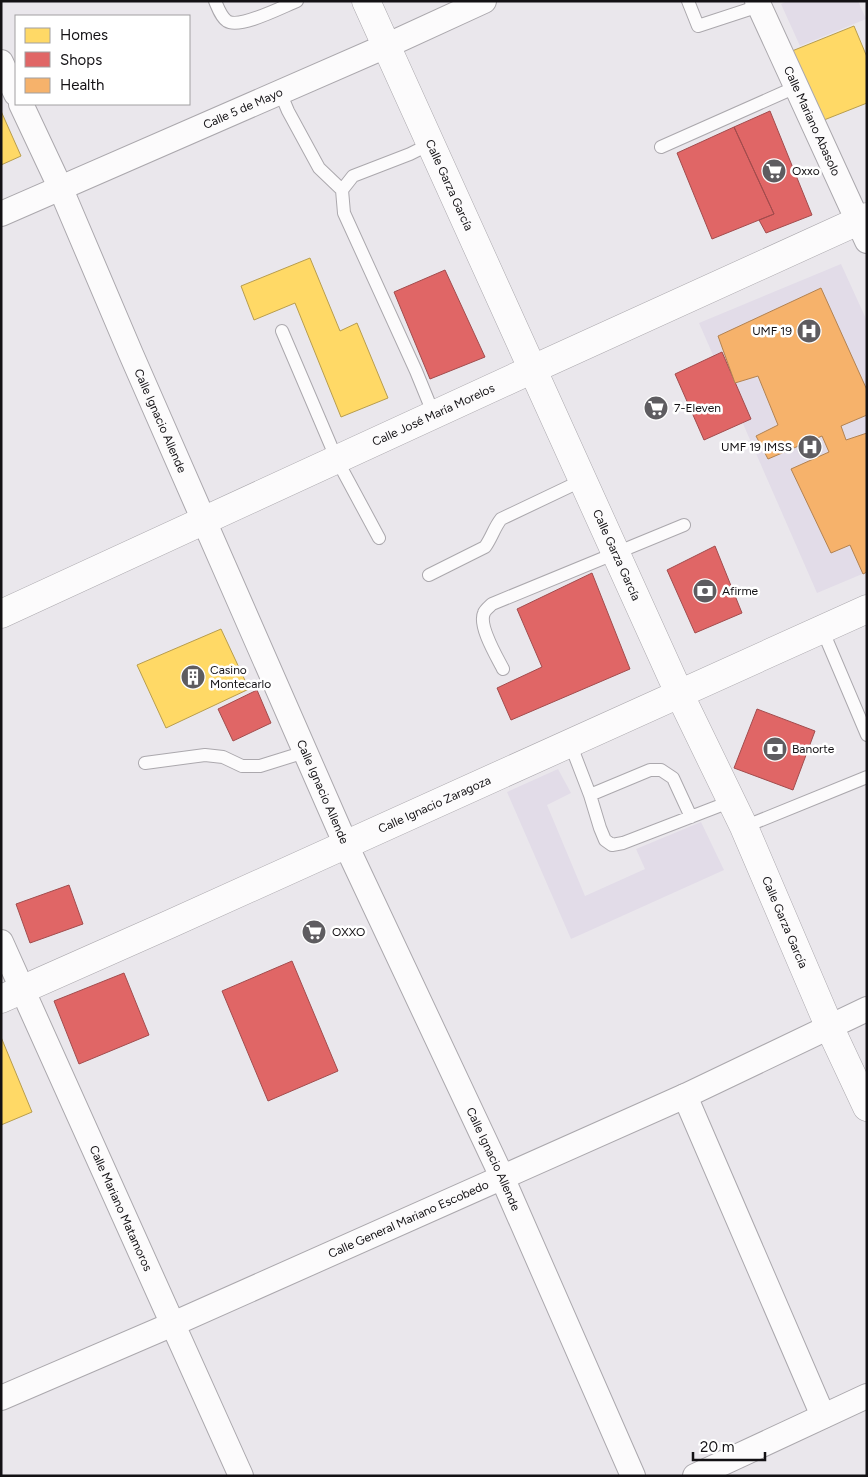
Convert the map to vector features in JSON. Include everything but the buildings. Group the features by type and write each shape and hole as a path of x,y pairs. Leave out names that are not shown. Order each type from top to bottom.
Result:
{"main road":[{"name":"Calle Garza García","path":"366,1 679,693 744,827 829,1026 867,1107"},
{"name":"Calle José María Morelos","path":"1,614 533,368 864,227"},
{"name":"Calle Ignacio Zaragoza","path":"12,994 867,609"}],"street":[{"name":"Calle 5 de Mayo","path":"1,214 386,46 484,1"},
{"name":"Calle Mariano Abasolo","path":"758,4 864,227"},
{"path":"1,62 15,92"},
{"name":"Calle Ignacio Allende","path":"21,105 60,187 346,845 502,1177 633,1476"},
{"name":"Calle Mariano Matamoros","path":"1,942 12,994 173,1324 242,1476"},
{"name":"Calle General Mariano Escobedo","path":"1,1398 173,1324 685,1096 867,1009"},
{"path":"685,1096 823,1416"},
{"path":"695,1476 867,1396"}],"lane":[{"path":"215,1 226,20 233,23 244,22 297,1"},
{"path":"688,1 698,26 758,4"},
{"path":"661,147 796,87"},
{"path":"280,92 288,112 319,168 342,190"},
{"path":"430,144 410,154 352,176 342,190 344,213 434,415"},
{"path":"282,331 337,460 379,538"},
{"path":"430,575 486,547 491,539 494,528 501,519 583,480"},
{"path":"503,670 485,630 483,619 484,612 492,604 684,525"},
{"path":"822,629 867,734"},
{"path":"570,743 590,794 600,828 605,840 612,844 623,843 732,802"},
{"path":"145,763 205,755 224,757 242,766 260,766 305,752"},
{"path":"590,794 650,770 661,770 673,778 691,817"},
{"path":"744,827 867,777"}],"shaded area":[{"path":"788,1 858,1 866,19 800,46 781,4"},
{"name":"UMF 19 IMSS","path":"841,264 867,321 867,572 817,593 699,323"},
{"path":"558,769 571,793 547,805 585,896 645,869 636,849 701,822 724,870 571,939 507,792"}],"place":[{"name":"Oxxo","path":"774,171"},
{"name":"UMF 19","path":"809,331"},
{"name":"7-Eleven","path":"656,408"},
{"name":"UMF 19 IMSS","path":"810,447"},
{"name":"Afirme","path":"705,591"},
{"name":"Casino Montecarlo","path":"193,677"},
{"name":"Banorte","path":"775,749"},
{"name":"OXXO","path":"314,932"}]}
